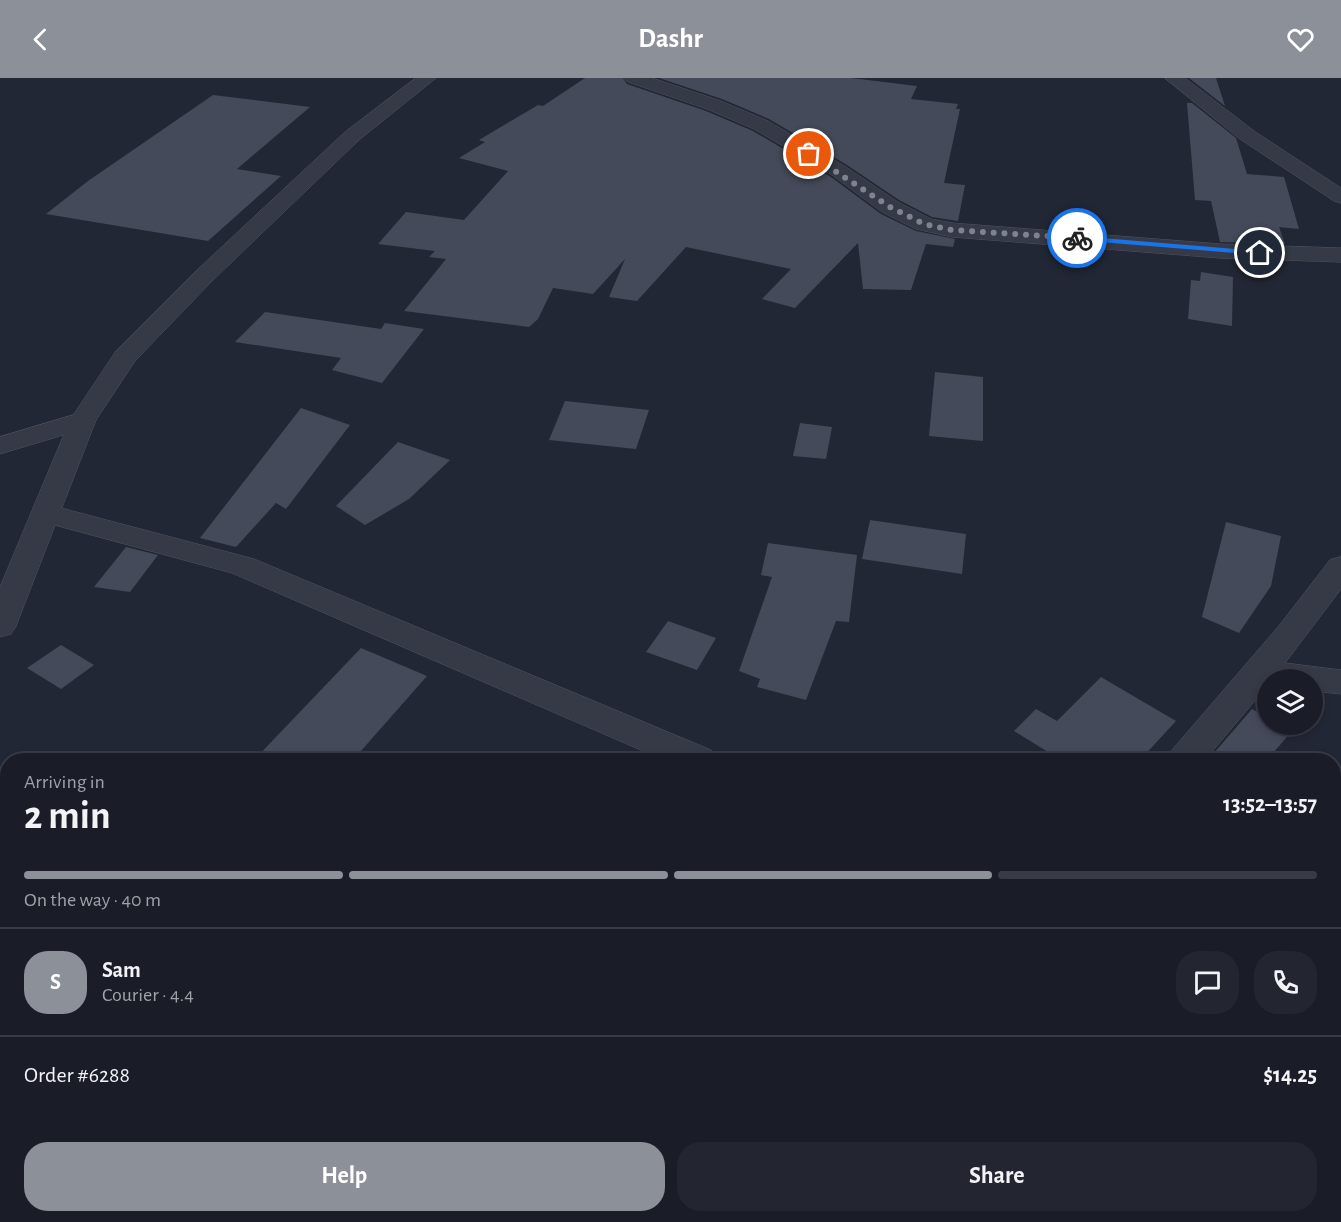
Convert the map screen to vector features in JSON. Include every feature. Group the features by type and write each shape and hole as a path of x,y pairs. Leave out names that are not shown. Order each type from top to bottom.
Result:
{"street":[{"path":"0,626 83,420 125,356 204,276 352,136 427,78"},
{"path":"634,78 714,105 761,126 839,171 890,207 924,224 952,230 1220,251 1341,255"},
{"path":"1174,78 1247,135 1341,196"},
{"path":"0,446 83,420"},
{"path":"46,513 243,567 681,753"},
{"path":"1262,669 1290,636 1341,567"},
{"path":"1191,753 1257,674"},
{"path":"1323,680 1341,682"}],"building":[{"path":"585,78 623,78 627,84 706,111 753,131 831,177 881,214 916,231 955,239 953,247 926,244 911,290 863,289 858,243 795,308 762,299 791,269 686,247 637,301 609,297 625,259 593,294 553,288 538,319 529,327 404,311 446,259 429,257 435,251 378,244 406,212 464,220 508,171 459,158 485,142 479,140 538,105 543,106"},
{"path":"659,78 851,78 917,86 911,99 958,104 956,109 960,109 944,183 965,185 958,221 932,217 899,200 847,165 769,119 722,99"},
{"path":"1189,78 1216,78 1225,106"},
{"path":"213,95 310,107 237,169 281,176 208,241 46,214 88,181"},
{"path":"1187,103 1192,103 1236,138 1247,174 1284,177 1299,229 1279,227 1285,244 1220,242 1211,201 1195,200"},
{"path":"1201,272 1233,277 1232,326 1188,319 1191,280 1200,281"},
{"path":"265,312 381,329 385,323 424,329 382,383 332,370 341,358 235,342"},
{"path":"935,372 983,377 983,441 929,436"},
{"path":"565,401 649,410 636,449 549,440"},
{"path":"301,408 350,425 286,509 276,503 236,547 200,538"},
{"path":"800,423 832,427 826,459 793,456"},
{"path":"398,442 450,460 409,499 365,525 336,506"},
{"path":"870,520 966,534 962,574 862,559"},
{"path":"1226,522 1281,536 1271,586 1239,633 1202,617"},
{"path":"768,543 857,555 849,622 836,621 806,700 757,687 760,679 739,671 772,577 761,575"},
{"path":"126,547 158,555 130,592 94,587"},
{"path":"668,621 716,638 697,670 646,652"},
{"path":"61,645 94,665 61,689 27,668"},
{"path":"361,648 427,676 359,753 261,753"},
{"path":"1101,677 1176,721 1146,753 1050,753 1014,731 1036,709 1057,721"},
{"path":"1252,709 1257,712 1257,735 1289,735 1273,753 1214,753"}],"way so far":[{"path":"809,154 839,171 890,207 924,224 952,230 1077,238"}],"route":[{"path":"1077,238 1260,253"}]}
